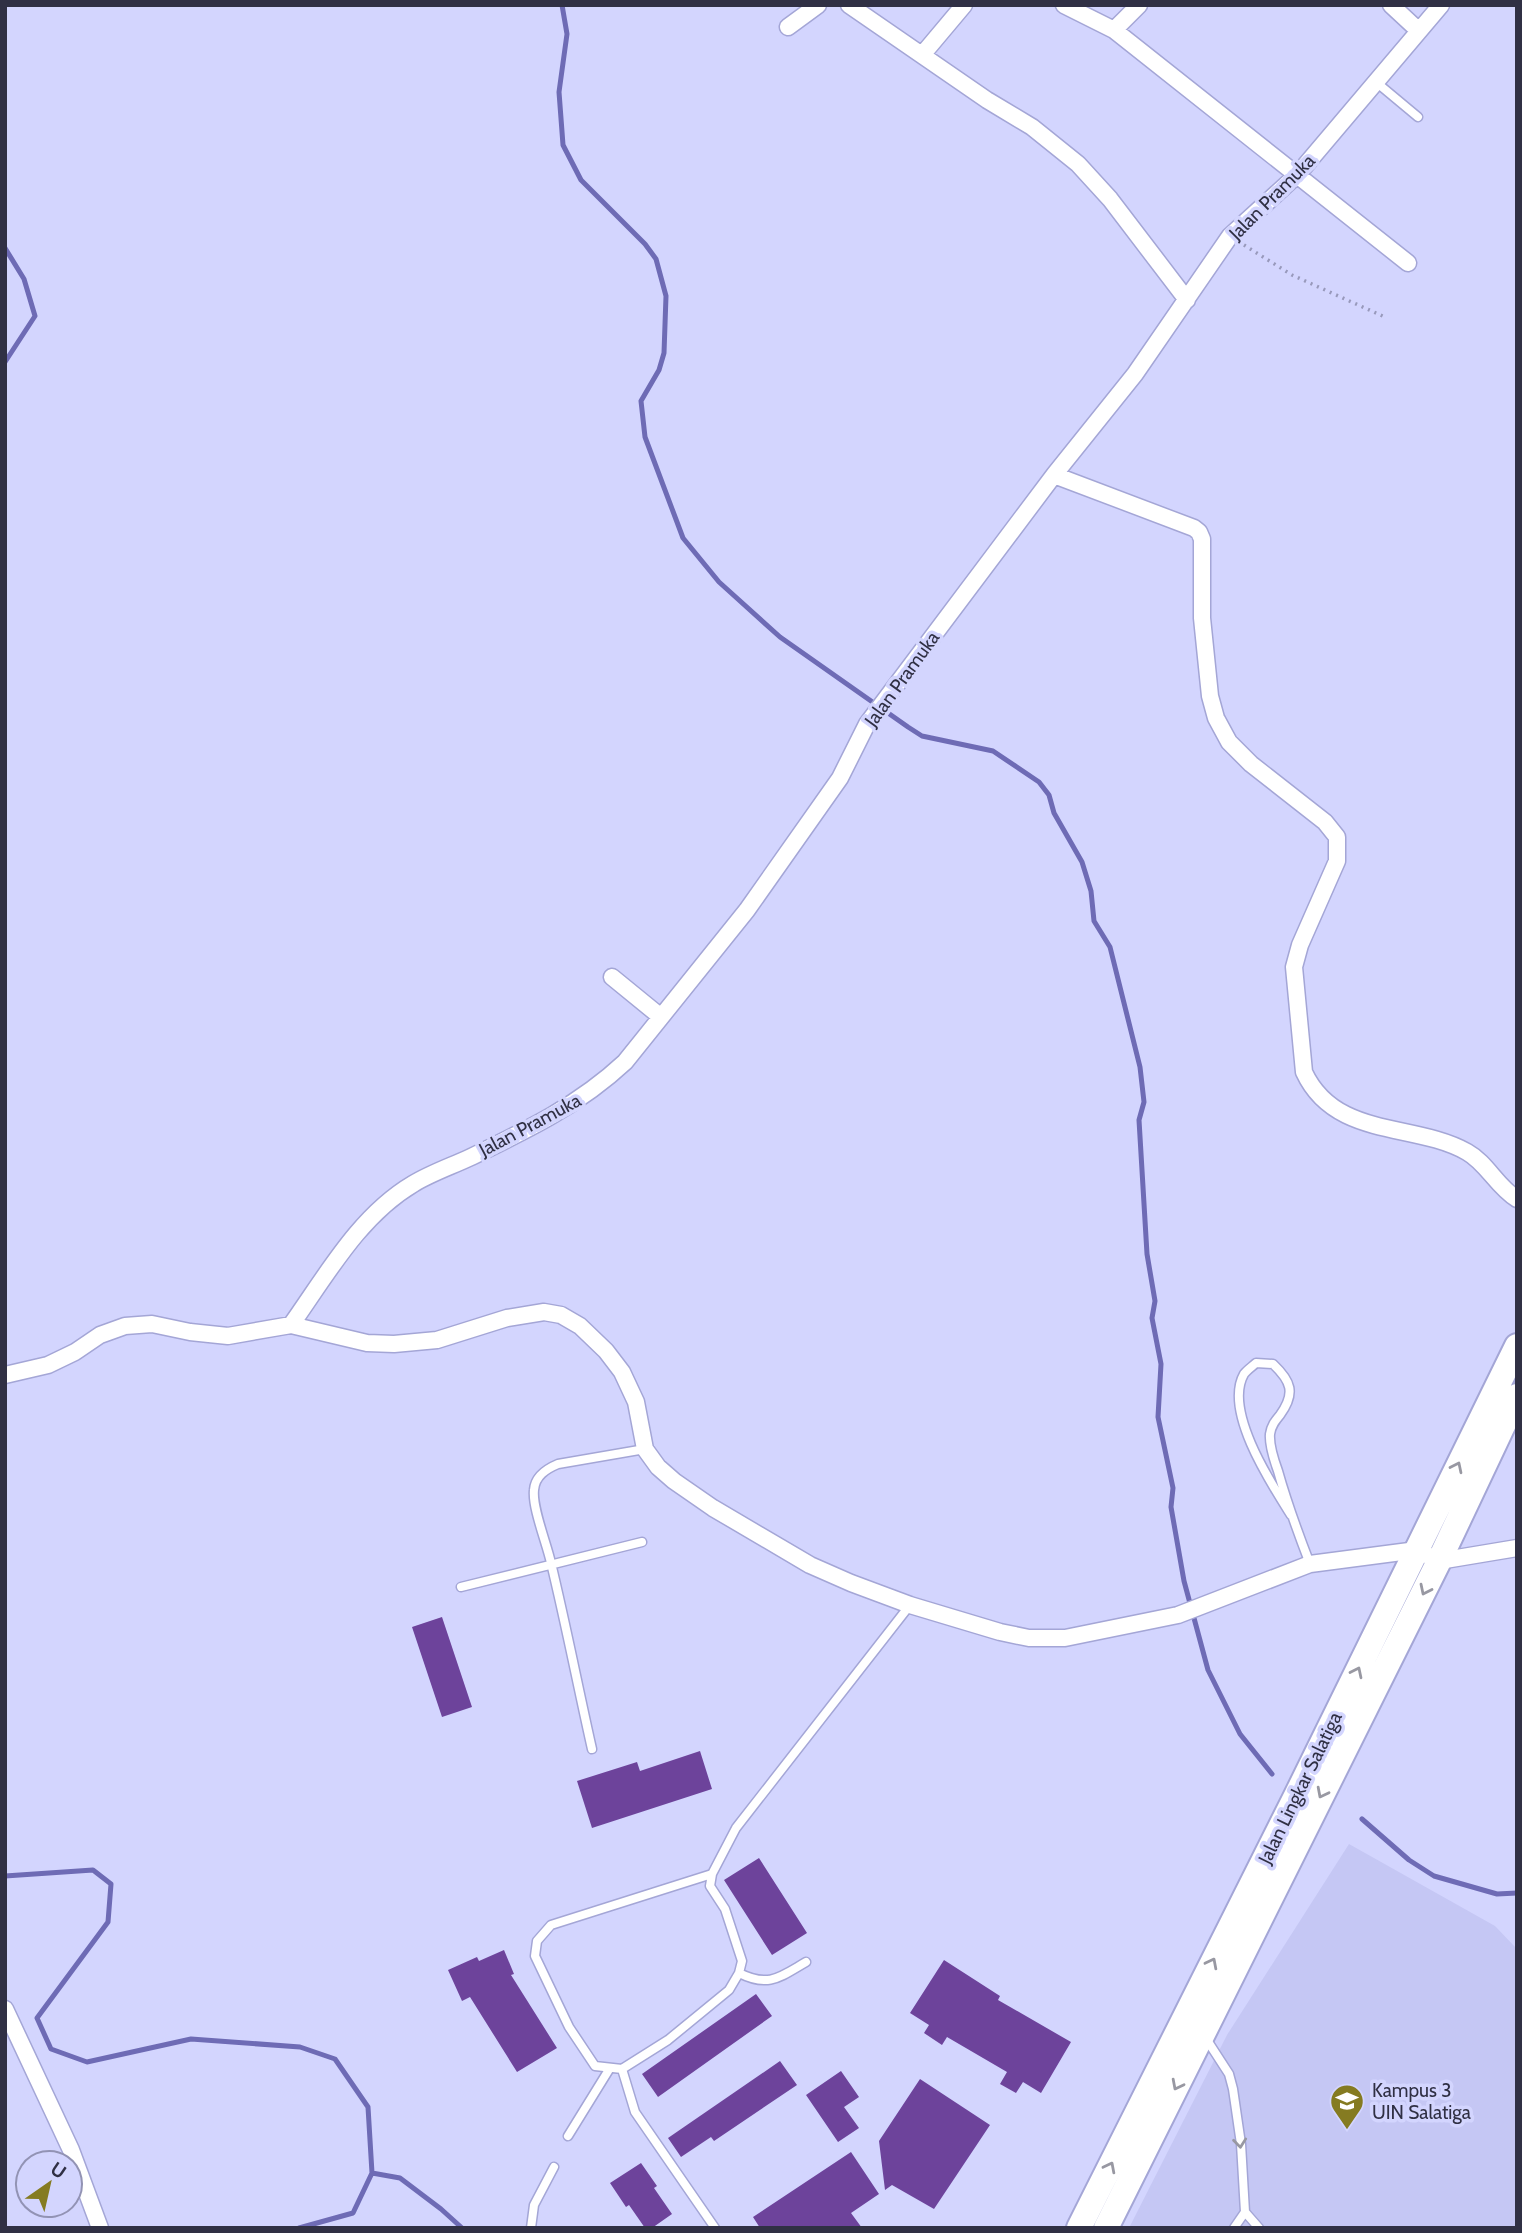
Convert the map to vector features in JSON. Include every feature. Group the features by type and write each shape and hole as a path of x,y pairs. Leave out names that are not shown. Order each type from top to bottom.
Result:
{"highway":[{"name":"Jalan Lingkar Salatiga","path":"1079,2228 1517,1346"},
{"name":"Jalan Lingkar Salatiga","path":"1106,2228 1439,1561 1517,1395"}],"street":[{"path":"788,27 818,5"},
{"path":"849,5 1032,127 1078,164 1110,199 1187,300"},
{"path":"922,55 964,5"},
{"path":"1063,5 1114,30 1408,262"},
{"path":"1114,30 1139,5"},
{"path":"1391,5 1419,32"},
{"name":"Jalan Pramuka","path":"291,1325 337,1260 361,1230 388,1203 413,1184 567,1108 625,1062 747,911 841,778 867,724 1054,475 1135,374 1230,236 1298,174 1441,5"},
{"path":"1054,475 1199,532 1202,539 1202,618 1210,696 1216,718 1229,742 1251,764 1325,822 1337,836 1337,861 1300,945 1294,967 1304,1072 1308,1081 1323,1098 1357,1121 1448,1144 1470,1153 1507,1193 1517,1199"},
{"path":"612,977 661,1017"},
{"path":"7,1375 48,1365 75,1352 100,1335 125,1326 152,1324 228,1336 291,1325 367,1343 394,1344 437,1340 507,1318 544,1312 561,1315 580,1326 606,1351 622,1372 636,1402 645,1449 658,1467 713,1508 810,1565 851,1583 910,1605 1000,1632 1042,1639 1065,1638 1178,1615 1310,1564 1417,1550 1439,1561 1517,1548"},
{"path":"5,2009 71,2150 100,2228"}],"lane":[{"path":"1376,82 1418,117"},
{"path":"1291,1516 1260,1465 1244,1428 1239,1391 1244,1374 1256,1363 1273,1364 1287,1377 1290,1392 1285,1408 1273,1424 1270,1434 1271,1449 1291,1516 1310,1564"},
{"path":"592,1749 533,1494 535,1482 541,1474 558,1464 645,1449"},
{"path":"461,1587 642,1542"},
{"path":"712,1874 551,1925 537,1941 534,1956 569,2027 595,2066 622,2069 668,2040 729,1990 739,1973 742,1961 725,1909 710,1886 712,1874 736,1828 910,1605"},
{"path":"739,1973 751,1979 769,1982 806,1962"},
{"path":"1203,2034 1229,2074 1233,2089 1241,2144 1245,2213 1234,2228"},
{"path":"568,2136 610,2068"},
{"path":"622,2069 635,2112 715,2228"},
{"path":"531,2228 534,2205 554,2167"},
{"path":"1245,2213 1259,2228"}],"path":[{"path":"1230,236 1292,275 1387,318"}],"shaded area":[{"name":"Kampus 3 UIN Salatiga","path":"1349,1844 1495,1926 1517,1949 1517,2228 1129,2228 1227,2035"}],"building":[{"path":"442,1617 472,1707 442,1717 412,1627"},
{"path":"700,1751 712,1789 592,1828 577,1781 637,1762 640,1771"},
{"path":"759,1858 807,1933 772,1955 724,1880"},
{"path":"504,1950 514,1974 511,1975 557,2048 517,2072 470,1997 462,2001 448,1970 477,1957 479,1961"},
{"path":"944,1960 1000,1996 998,2000 1071,2042 1041,2093 1023,2082 1016,2093 1000,2084 1007,2072 947,2037 942,2045 924,2033 929,2025 910,2013"},
{"path":"756,1994 772,2016 658,2097 642,2074"},
{"path":"780,2061 797,2085 714,2141 711,2137 681,2157 668,2138"},
{"path":"841,2071 859,2097 844,2107 859,2128 838,2142 806,2095"},
{"path":"920,2079 990,2125 934,2209 892,2185 885,2190 879,2141"},
{"path":"851,2152 879,2194 851,2213 862,2228 760,2228 753,2217"},
{"path":"641,2163 672,2214 652,2228 645,2228 629,2205 626,2207 610,2183"}],"waterway":[{"path":"562,5 567,34 559,92 563,145 581,180 645,244 656,259 666,296 664,353 659,370 641,401 645,437 683,538 719,582 780,637 908,727 922,736 993,751 1039,782 1049,795 1054,813 1082,862 1091,891 1094,921 1110,947 1140,1067 1144,1102 1139,1120 1147,1254 1155,1301 1152,1318 1161,1364 1158,1417 1173,1488 1171,1507 1184,1581 1208,1670 1240,1734 1272,1774"},
{"path":"5,248 24,279 35,316 5,362"},
{"path":"1362,1819 1409,1860 1434,1876 1497,1894 1517,1893"},
{"path":"5,1876 93,1870 111,1884 108,1922 37,2018 51,2049 87,2062 191,2039 300,2047 335,2059 368,2107 372,2173 353,2213 299,2228"},
{"path":"372,2173 400,2178 462,2228"}],"place":[{"name":"Kampus 3 UIN Salatiga","path":"1347,2131"}]}
